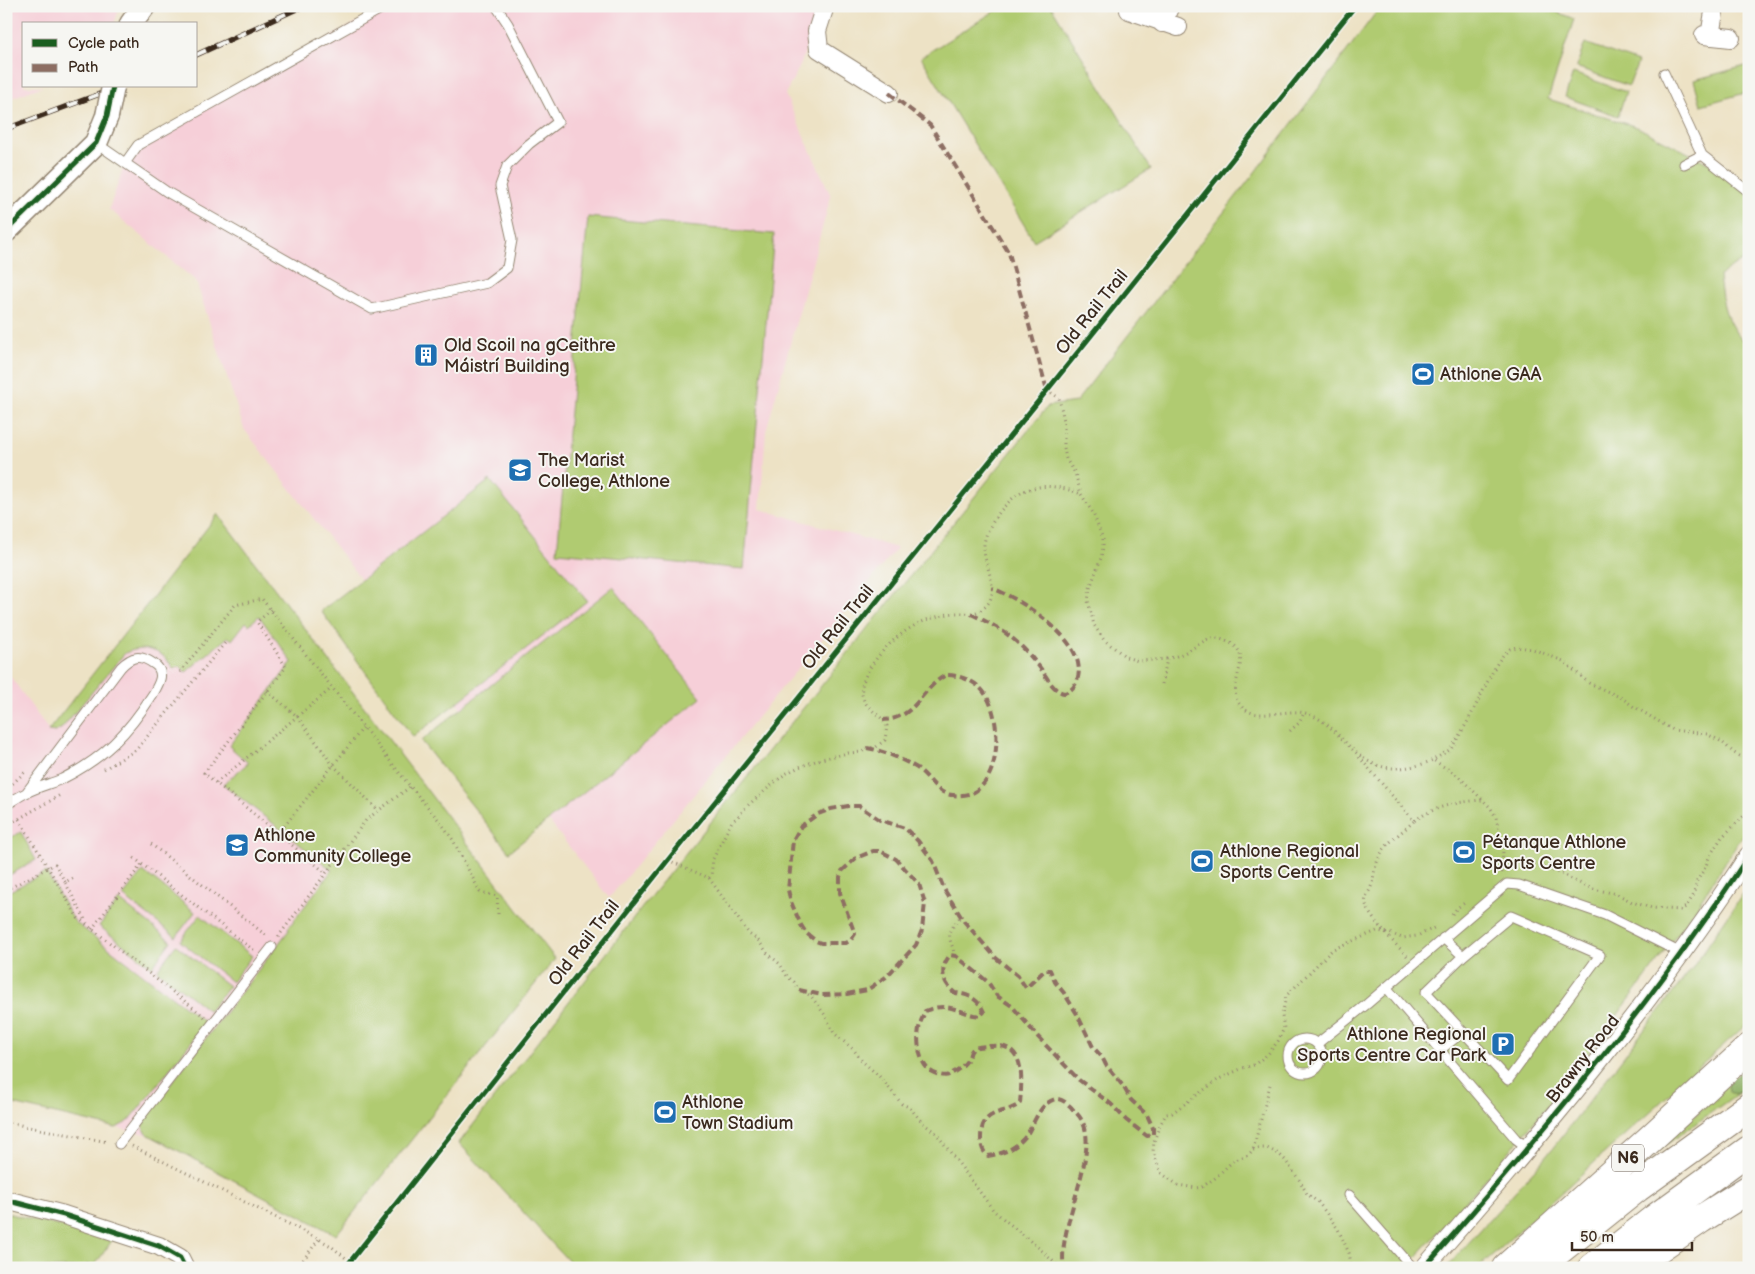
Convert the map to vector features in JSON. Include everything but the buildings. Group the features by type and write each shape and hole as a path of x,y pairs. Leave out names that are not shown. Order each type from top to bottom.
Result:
{"highway":[{"name":"N6","path":"1506,1268 1650,1140 1749,1048"},
{"name":"N6","path":"1536,1268 1637,1188 1749,1107"},
{"path":"1592,1268 1654,1219 1749,1150"},
{"path":"1630,1268 1749,1189"}],"street":[{"path":"132,22 144,6"},
{"path":"825,6 817,31 819,49 889,93"},
{"path":"1129,10 1170,25 1170,6"},
{"path":"1714,6 1707,35 1730,38"},
{"path":"6,231 96,143 107,116 113,88"},
{"name":"Brawny Road","path":"1424,1268 1567,1102 1681,953 1749,855"},
{"path":"6,1200 64,1215 159,1246 180,1258 185,1264 185,1268"}],"lane":[{"path":"125,163 138,145 386,6"},
{"path":"96,143 167,192 372,308 487,282 507,268 512,240 500,186 507,166 529,144 558,122 508,24 496,6"},
{"path":"1664,73 1702,155 1749,192"},
{"path":"1684,164 1702,155"},
{"path":"6,805 26,793 61,779 93,762 118,741 145,707 158,686 161,677 160,671 155,664 136,657 129,660 121,668 26,793"},
{"path":"1318,1044 1506,884 1519,885 1605,915 1681,953"},
{"path":"1511,916 1600,955 1508,1080 1426,992 1463,956 1511,916"},
{"path":"1443,938 1463,956"},
{"path":"119,1144 272,946"},
{"path":"1386,987 1516,1139 1528,1148"},
{"path":"1440,1050 1463,1032"},
{"path":"1349,1195 1413,1268"}],"path":[{"path":"1041,398 1049,387 1059,398 1064,421 1066,460 1075,473 1081,494 1093,513 1103,539 1101,558 1090,588 1088,601 1094,625 1104,640 1126,657 1138,661 1167,659 1181,655 1211,638 1232,643 1241,655 1241,664 1235,690 1238,702 1243,708 1263,714 1304,712 1319,719 1356,753 1414,821"},
{"path":"708,878 711,876 713,859 732,821 785,774 821,759 862,752 867,748 882,744 887,726 881,717 870,709 862,696 862,683 868,671 882,650 908,630 937,616 958,613 971,614 980,611 988,604 992,588 985,562 984,542 987,533 1002,509 1016,496 1038,486 1064,488 1081,494"},
{"path":"180,672 235,605 262,599 410,787 442,824 453,840 480,892 497,896 498,914"},
{"path":"271,610 257,622 286,667 204,773 326,873"},
{"path":"1356,753 1382,767 1395,768 1421,766 1451,749 1468,721 1496,665 1503,655 1510,649 1517,647 1533,649 1563,661 1589,683 1622,698 1673,730 1707,734 1749,761"},
{"path":"1162,684 1167,659"},
{"path":"216,783 332,688"},
{"path":"267,692 297,716 333,766 378,811"},
{"path":"1290,731 1300,722 1304,712"},
{"path":"278,834 363,728"},
{"path":"1433,760 1457,776 1490,807 1498,822 1503,849 1502,873"},
{"path":"152,844 274,942 366,820 410,787"},
{"path":"1414,963 1370,914 1365,903 1380,854 1390,842 1414,821 1436,809 1452,803 1482,800"},
{"path":"1693,896 1697,880 1722,836 1741,820 1749,810"},
{"path":"19,819 78,918 213,1023"},
{"path":"662,867 673,854"},
{"path":"134,858 264,957"},
{"path":"668,860 708,878 749,934 758,940 768,954 780,964 798,989 811,996 825,1015 834,1033 854,1050 862,1061 879,1076 902,1104 910,1107 924,1124 936,1133 994,1211 1060,1268"},
{"path":"6,890 55,864 88,926"},
{"path":"92,929 142,864"},
{"path":"65,882 73,878"},
{"path":"954,956 954,949 949,938 951,929 961,916"},
{"path":"6,1121 131,1146 319,1239 358,1268"},
{"path":"1253,1150 1267,1148 1279,1154 1285,1160 1300,1181 1306,1194 1318,1202 1338,1229 1350,1253 1352,1268"},
{"path":"297,1268 319,1239"},
{"path":"345,1268 357,1253"}],"shaded area":[{"path":"6,6 120,6 115,22 22,22 22,88 38,88 6,100"},
{"name":"The Marist College, Athlone","path":"386,6 819,6 801,64 785,94 831,196 766,431 760,509 897,548 609,898 244,429 196,281 109,209 125,163 135,147"},
{"name":"Athlone Community College","path":"218,514 555,959 336,1235 149,1135 6,1101 6,670 49,731"}],"green space":[{"path":"1003,6 1051,6 1151,169 1034,241 921,57"},
{"path":"1381,6 1542,6 1574,19 1548,99 1637,127 1749,184 1749,256 1719,276 1726,314 1735,331 1749,345 1749,826 1695,909 1645,979 1551,1102 1491,1173 1406,1268 575,1268 459,1143 651,896 1048,406 1076,402 1249,180"},
{"path":"1585,43 1638,62 1629,86 1576,67"},
{"path":"1749,65 1749,92 1701,105 1694,80"},
{"path":"1573,73 1626,92 1618,116 1565,97"},
{"path":"588,217 774,234 744,569 557,552"},
{"path":"490,480 587,601 413,737 321,611"},
{"path":"218,514 555,959 336,1235 149,1135 143,1125 143,1120 289,930 288,928 332,870 223,784 248,763 229,746 292,662 259,616 249,625 246,622 232,640 228,637 186,672 179,666 173,669 169,662 159,653 152,650 139,649 125,653 62,728 55,732 48,731"},
{"path":"613,587 701,698 509,852 421,741"},
{"path":"21,832 36,860 6,877 6,840"},
{"path":"143,871 195,912 176,937 123,896"},
{"path":"46,872 75,922 206,1023 129,1121 116,1128 6,1101 6,893"},
{"path":"1749,885 1749,1022 1478,1268 1446,1268 1545,1158 1693,967"},
{"path":"119,900 171,941 152,967 99,926"},
{"path":"200,915 252,956 232,982 180,941"},
{"path":"176,945 229,986 209,1011 157,970"},
{"path":"1749,1064 1749,1086 1734,1094 1729,1092 1728,1084"},
{"path":"1728,1084 1734,1094 1740,1092 1657,1151"},
{"path":"6,1213 113,1239 93,1268 87,1264 84,1268 6,1268"}],"railway":[{"path":"198,54 303,6"},
{"path":"6,129 116,88"}],"marked path":[{"path":"889,93 930,125 1009,253 1047,390"},
{"path":"971,614 1001,630 1018,643 1057,690 1064,693 1073,687 1078,677 1078,663 1072,649 1062,636 1049,623 1019,601 992,588"},
{"path":"867,748 886,753 917,768 938,789 947,794 960,795 972,793 982,785 990,773 995,758 996,725 986,696 971,681 946,675 937,681 903,715 883,720"},
{"path":"799,990 822,995 847,994 867,990 886,977 916,945 922,930 925,903 919,884 896,859 880,851 873,851 856,858 842,871 840,877 840,893 855,934 851,940 846,943 821,943 806,933 801,925 788,890 793,840 801,826 818,814 848,806 859,806 880,820 905,828 918,841 933,861 944,889 963,920 996,958 1018,976 1026,988 1045,970 1050,970 1055,982 1077,1014 1093,1047 1123,1086 1131,1100 1147,1115 1153,1128 1153,1135 1147,1136 1126,1120 1111,1104 1079,1080 1038,1037 1012,1006 997,996 988,982 956,956 950,955 944,965 945,980 955,993 972,998 984,1012 980,1016 945,1007 925,1011 919,1027 918,1042 924,1064 929,1070 944,1076 960,1068 972,1050 978,1047 1002,1046 1011,1050 1016,1056 1021,1073 1020,1103 1015,1107 990,1116 985,1121 982,1128 981,1141 983,1150 988,1156 998,1154 1017,1145 1025,1137 1040,1110 1055,1099 1066,1102 1080,1118 1086,1133 1086,1150 1083,1169 1066,1232 1063,1251 1064,1268"}],"cycle path":[{"name":"Old Rail Trail","path":"345,1268 668,860 1355,6"},
{"path":"6,231 96,143 107,116 113,88"},
{"path":"1424,1268 1552,1118 1635,1015 1712,910 1749,855"},
{"path":"6,1200 64,1215 159,1246 180,1258 185,1268"}],"place":[{"name":"Old Scoil na gCeithre Máistrí Building","path":"426,355"},
{"name":"Athlone GAA","path":"1423,374"},
{"name":"The Marist College, Athlone","path":"520,470"},
{"name":"Athlone Community College","path":"237,845"},
{"name":"Pétanque Athlone Sports Centre","path":"1464,852"},
{"name":"Athlone Regional Sports Centre","path":"1202,861"},
{"name":"Athlone Regional Sports Centre Car Park","path":"1503,1044"},
{"name":"Athlone Town Stadium","path":"665,1112"}]}
